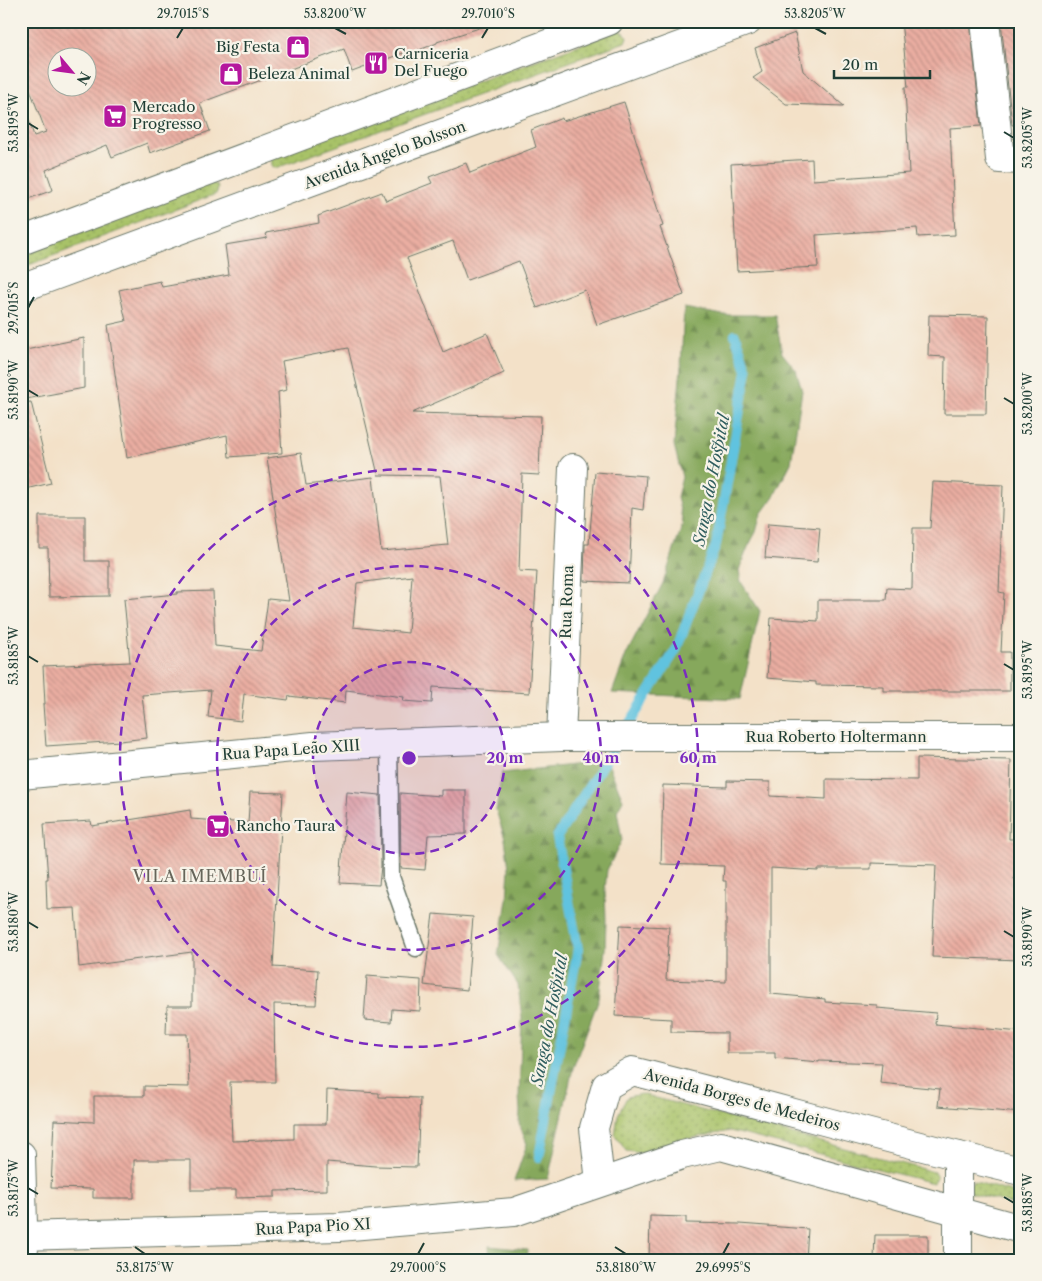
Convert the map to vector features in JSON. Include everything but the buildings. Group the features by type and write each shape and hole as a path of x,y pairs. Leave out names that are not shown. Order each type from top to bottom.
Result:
{"street":[{"path":"21,241 609,21"},
{"name":"Avenida Ângelo Bolsson","path":"21,288 748,21"},
{"path":"985,21 1000,159 1021,160"},
{"name":"Rua Roma","path":"562,737 573,468"},
{"name":"Rua Roberto Holtermann","path":"562,737 1021,737"},
{"name":"Rua Papa Leão XIII","path":"21,775 313,746 562,737"},
{"name":"Avenida Borges de Medeiros","path":"600,1182 594,1128 606,1086 632,1071 1021,1172"},
{"path":"600,1182 682,1155 721,1146 1021,1229"},
{"path":"21,1155 23,1244"},
{"path":"958,1156 958,1260"},
{"name":"Rua Papa Pio XI","path":"23,1244 339,1227 514,1212 600,1182"}],"lane":[{"path":"389,743 390,877 416,948"}],"green space":[{"path":"620,30 627,37 625,42 276,168 272,166 271,156"},
{"path":"211,182 217,185 216,194 21,268 21,256"},
{"path":"684,308 723,315 775,315 782,353 796,370 802,391 791,463 774,496 761,514 756,532 739,570 741,582 760,611 740,699 612,693 626,655 663,583 683,523 677,497 682,477 674,445"},
{"path":"607,761 623,800 617,811 622,840 607,870 605,950 599,998 573,1068 548,1179 514,1181 527,1144 519,1123 522,1018 518,985 498,955 507,900 509,868 505,839 496,810 502,773"},
{"path":"641,1094 934,1172 937,1178 933,1183 730,1131 692,1138 648,1154 626,1151 615,1135 618,1115 627,1097"},
{"path":"973,1181 1021,1195 1021,1207 971,1193 969,1186"},
{"path":"489,1246 528,1250 527,1260 490,1260"}],"waterway":[{"name":"Sanga do Hospital","path":"539,1157 578,949 557,837 676,650 716,545 747,370 735,335"}],"place":[{"name":"Big Festa","path":"298,47"},
{"name":"Carniceria Del Fuego","path":"376,63"},
{"name":"Beleza Animal","path":"231,74"},
{"name":"Mercado Progresso","path":"115,116"},
{"name":"Rancho Taura","path":"218,826"}],"district":[{"name":"VILA IMEMBUÍ","path":"200,876"}]}
